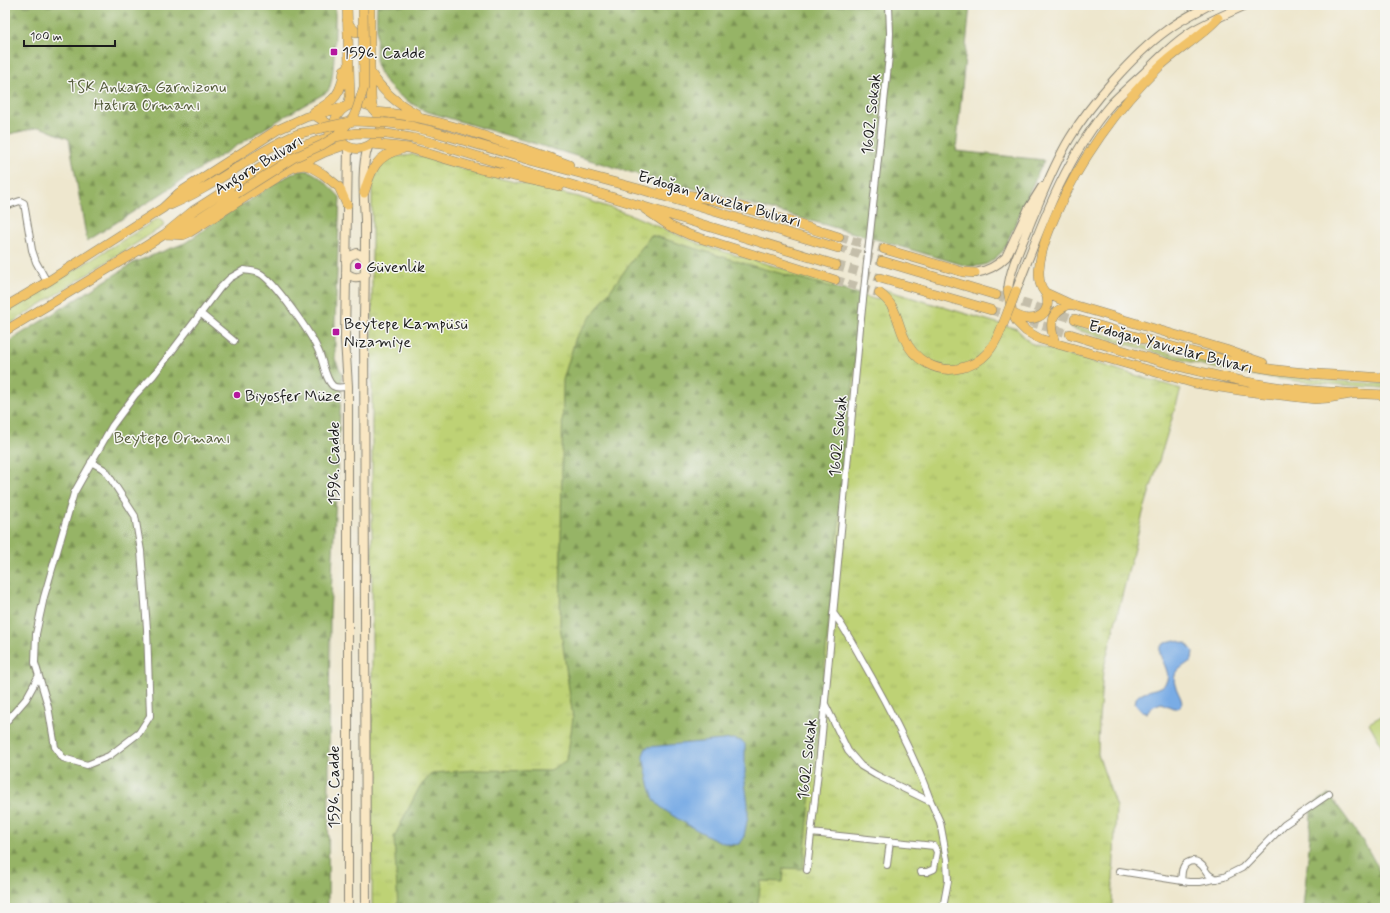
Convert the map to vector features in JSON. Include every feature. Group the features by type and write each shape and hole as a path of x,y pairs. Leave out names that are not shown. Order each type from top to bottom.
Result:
{"main road":[{"path":"347,5 350,97 347,106"},
{"name":"Angora Bulvarı","path":"165,234 184,228 293,158 322,145 335,137 348,124 358,109 364,87 363,5"},
{"name":"1596. Cadde","path":"366,908 364,340 366,261 364,193 365,155 370,145 380,133 381,127 375,110 369,70 370,5"},
{"path":"1209,5 1166,30 1146,48 1101,96 1069,140 1029,227 1011,273 1012,313 1017,322 1026,331 1037,337 1144,369 1206,385 1315,399 1357,394"},
{"path":"879,293 892,305 906,343 915,354 926,363 940,369 955,370 969,366 981,360 994,345 1002,327 1012,291 1062,180 1085,141 1112,103 1168,50 1193,31 1246,5"},
{"path":"1012,313 1028,319 1041,316 1045,311 1048,305 1046,293 1041,286 1039,272 1043,248 1063,200 1081,166 1122,107 1159,67 1208,28 1218,18"},
{"path":"347,19 350,26 357,33 363,31 370,19"},
{"path":"310,116 334,99 341,89 347,41"},
{"path":"369,70 377,83 392,99 404,107 431,120"},
{"path":"370,145 358,149 347,146 340,140 335,129 337,116 347,106 355,103 362,103 375,110"},
{"name":"Angora Bulvarı","path":"163,208 179,193 251,145 277,130 310,116 347,106"},
{"name":"Erdoğan Yavuzlar Bulvarı","path":"375,110 431,120 484,135 539,154 594,177"},
{"path":"310,116 327,122 330,143 325,152"},
{"name":"Angora Bulvarı","path":"5,307 163,208 207,187 275,145 294,136 354,121 389,123"},
{"name":"Erdoğan Yavuzlar Bulvarı","path":"389,123 435,132 643,190 838,248"},
{"name":"Angora Bulvarı","path":"5,331 165,234 193,211 265,165 302,146 324,139 356,133 386,134"},
{"name":"Erdoğan Yavuzlar Bulvarı","path":"386,134 427,141 836,265"},
{"name":"Erdoğan Yavuzlar Bulvarı","path":"370,145 409,148 505,175 595,192"},
{"name":"Angora Bulvarı","path":"165,234 182,235 190,232 288,170 325,152 347,146"},
{"name":"1596. Cadde","path":"347,146 345,340 348,386 348,908"},
{"path":"364,193 371,172 377,162 387,154 396,150 409,148"},
{"path":"296,166 311,167 324,174 339,187 347,205"},
{"path":"884,249 963,272 974,273 990,270 1006,257 1032,203 1053,172"},
{"path":"643,190 683,193 718,200 839,236"},
{"path":"639,205 670,226 690,235 835,280"},
{"path":"346,262 350,256 357,253 363,256 366,261"},
{"path":"882,261 996,295"},
{"path":"346,273 354,278 358,278 366,274"},
{"path":"880,278 991,310"},
{"path":"1046,293 1070,304 1226,350 1282,371"},
{"path":"1055,343 1051,325 1054,315 1060,308 1070,304"},
{"name":"Erdoğan Yavuzlar Bulvarı","path":"1075,319 1207,356 1282,371 1385,378"},
{"name":"Erdoğan Yavuzlar Bulvarı","path":"1070,334 1167,364 1221,377 1288,388 1385,395"},
{"path":"1359,376 1385,370"}],"street":[{"name":"1602. Sokak","path":"807,870 834,614 860,328 889,56 889,5"},
{"path":"5,206 20,201 24,203 32,250 36,262 47,282"},
{"path":"91,462 105,470 135,516 142,559 147,629 150,716 139,733 109,756 87,765 63,758 55,747 48,706 35,663 36,634 44,596 74,493 91,462 112,426 135,396 153,376 200,313 230,278 244,270 259,272 273,283 311,337 318,350 332,386 336,388 348,386"},
{"path":"200,313 234,341"},
{"path":"834,614 846,631 896,720 940,822 947,860 948,881 943,908"},
{"path":"5,724 26,699 38,677"},
{"path":"825,704 848,751 861,766 931,802"},
{"path":"1119,871 1196,882 1224,877 1242,868 1284,825 1329,794"},
{"path":"811,833 934,846 937,852 934,869 928,872 921,872"},
{"path":"887,865 890,841"},
{"path":"1181,881 1182,869 1187,863 1193,861 1198,862 1207,874 1217,879"},
{"path":"1196,882 1201,879 1202,866"}],"green space":[{"name":"TSK Ankara Garnizonu Hatıra Ormanı","path":"5,5 335,5 334,51 330,87 327,92 236,146 87,241 69,139 40,127 5,135"},
{"path":"377,5 970,5 956,151 1044,160 1003,251 987,264 967,266 692,188 667,183 425,111 409,102 390,87 380,73 376,64"},
{"path":"413,154 477,173 579,197 634,216 708,247 833,283 834,288 878,300 879,288 1017,329 1030,343 1181,389 1143,513 1103,671 1098,754 1116,807 1112,908 372,908 372,186 376,173 385,162 394,157"},
{"name":"Beytepe Ormanı","path":"298,171 312,172 340,197 335,359 342,374 330,615 328,908 5,908 5,344 135,262 185,243 233,209 247,202 280,180"},
{"path":"159,218 165,225 5,327 5,313"},
{"path":"651,235 753,266 862,295 803,869 784,868 783,882 761,881 757,908 398,908 394,837 419,788 432,773 476,770 549,771 567,760 573,718 560,625 563,380 576,337"},
{"path":"1072,325 1213,364 1290,377 1385,384 1385,388 1348,386 1239,373 1197,364 1071,328"},
{"path":"1385,714 1385,752 1369,723"},
{"path":"1329,794 1361,838 1375,862 1385,889 1385,908 1303,908 1310,837 1311,806"}],"water":[{"path":"1175,640 1187,644 1193,651 1192,660 1177,672 1174,679 1182,704 1178,708 1173,708 1161,703 1154,706 1147,713 1142,712 1135,704 1136,698 1144,692 1162,687 1165,684 1167,674 1160,651 1161,647 1166,643"},
{"path":"733,739 742,741 745,744 745,782 748,804 748,816 744,836 739,844 734,845 724,843 688,825 660,806 656,802 652,793 643,755 648,747"}],"tunnel":[{"path":"839,237 884,249"},
{"path":"838,248 882,261"},
{"path":"836,265 880,278"},
{"path":"835,280 879,293"},
{"path":"996,295 1075,319"},
{"path":"991,310 1070,334"}],"place":[{"name":"1596. Cadde","path":"334,52"},
{"name":"Güvenlik","path":"358,266"},
{"name":"Beytepe Kampüsü Nizamiye","path":"336,332"},
{"name":"Biyosfer Müze","path":"237,395"}]}
